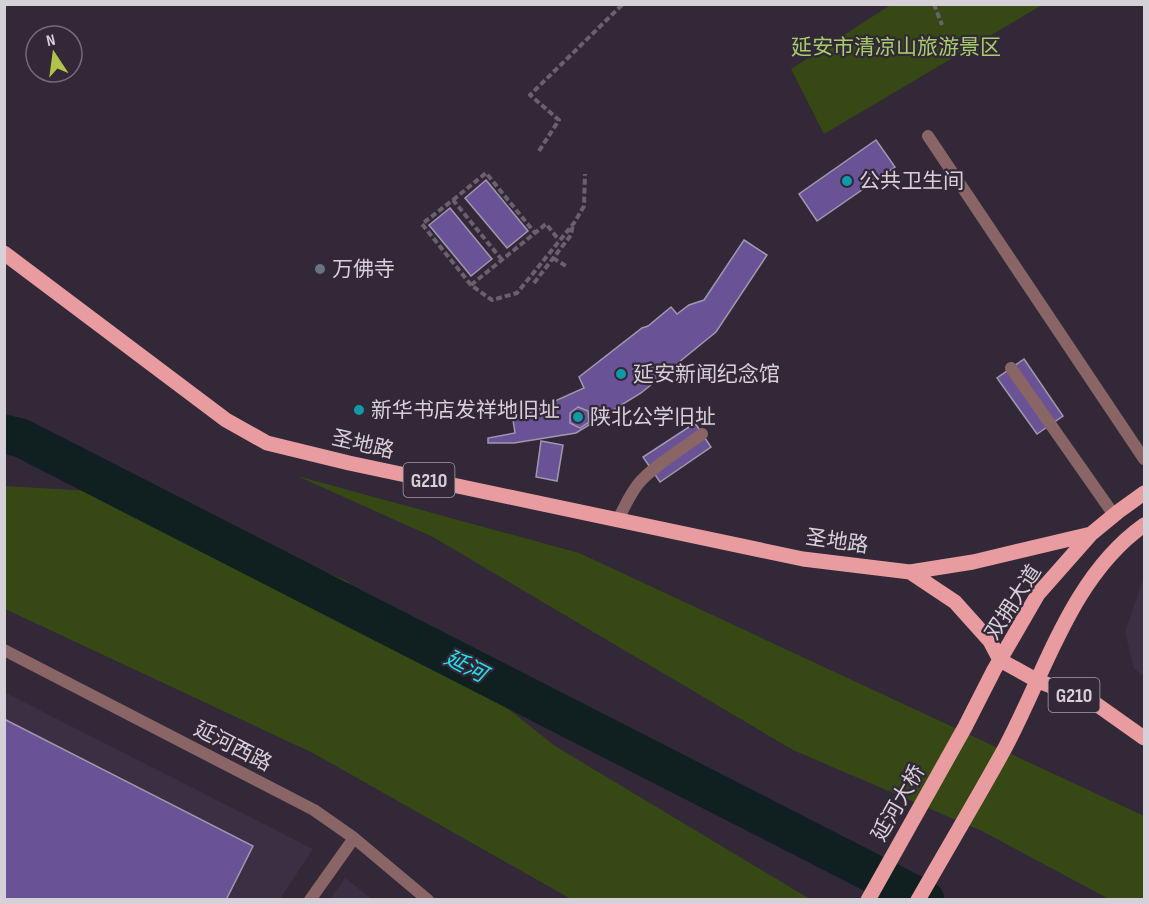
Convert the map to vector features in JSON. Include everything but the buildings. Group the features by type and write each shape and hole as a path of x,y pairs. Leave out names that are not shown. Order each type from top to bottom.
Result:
{"main road":[{"name":"圣地路","path":"4,253 226,420 267,443 349,463 803,559 910,572"},
{"name":"双拥大道","path":"965,728 1038,594 1091,534 1144,493"},
{"path":"918,900 1005,746 1079,597 1093,575 1112,553 1144,525"},
{"path":"910,572 973,562 1091,534"},
{"path":"910,572 955,602 990,641 1000,660"},
{"name":"G210","path":"1000,660 1036,680 1096,704 1144,738"},
{"name":"延河大桥","path":"868,900 965,728"}],"street":[{"path":"928,136 1144,459"},
{"path":"1011,368 1114,515"},
{"path":"618,519 640,482 702,434"},
{"name":"延河西路","path":"4,650 314,810 354,838 428,900"},
{"path":"310,900 354,838"}],"path":[{"path":"539,151 559,120 530,95 624,4"},
{"path":"934,4 942,25"},
{"path":"535,233 486,173 422,224 471,285 492,300 517,292 573,223 584,206 585,174"},
{"path":"453,200 502,260"},
{"path":"534,283 571,234 573,223"},
{"path":"471,285 546,224 559,241"},
{"path":"554,258 566,266"}],"shaded area":[{"path":"1144,577 1144,676 1134,669 1125,632"},
{"path":"4,692 313,849 280,899 5,899"},
{"path":"345,878 372,899 330,899"}],"green space":[{"name":"延安市清凉山旅游景区","path":"888,5 1042,5 824,134 791,69"},
{"path":"297,476 579,553 1144,816 1144,899 1109,899 982,831 793,750 433,537"},
{"path":"5,486 90,491 247,542 345,580 555,746 810,899 571,899 313,753 5,609"}],"waterway":[{"name":"延河","path":"4,434 21,438 925,900"}],"place":[{"name":"公共卫生间","path":"847,181"},
{"name":"万佛寺","path":"320,269"},
{"name":"延安新闻纪念馆","path":"621,374"},
{"name":"新华书店发祥地旧址","path":"359,410"},
{"name":"陕北公学旧址","path":"578,417"}]}
